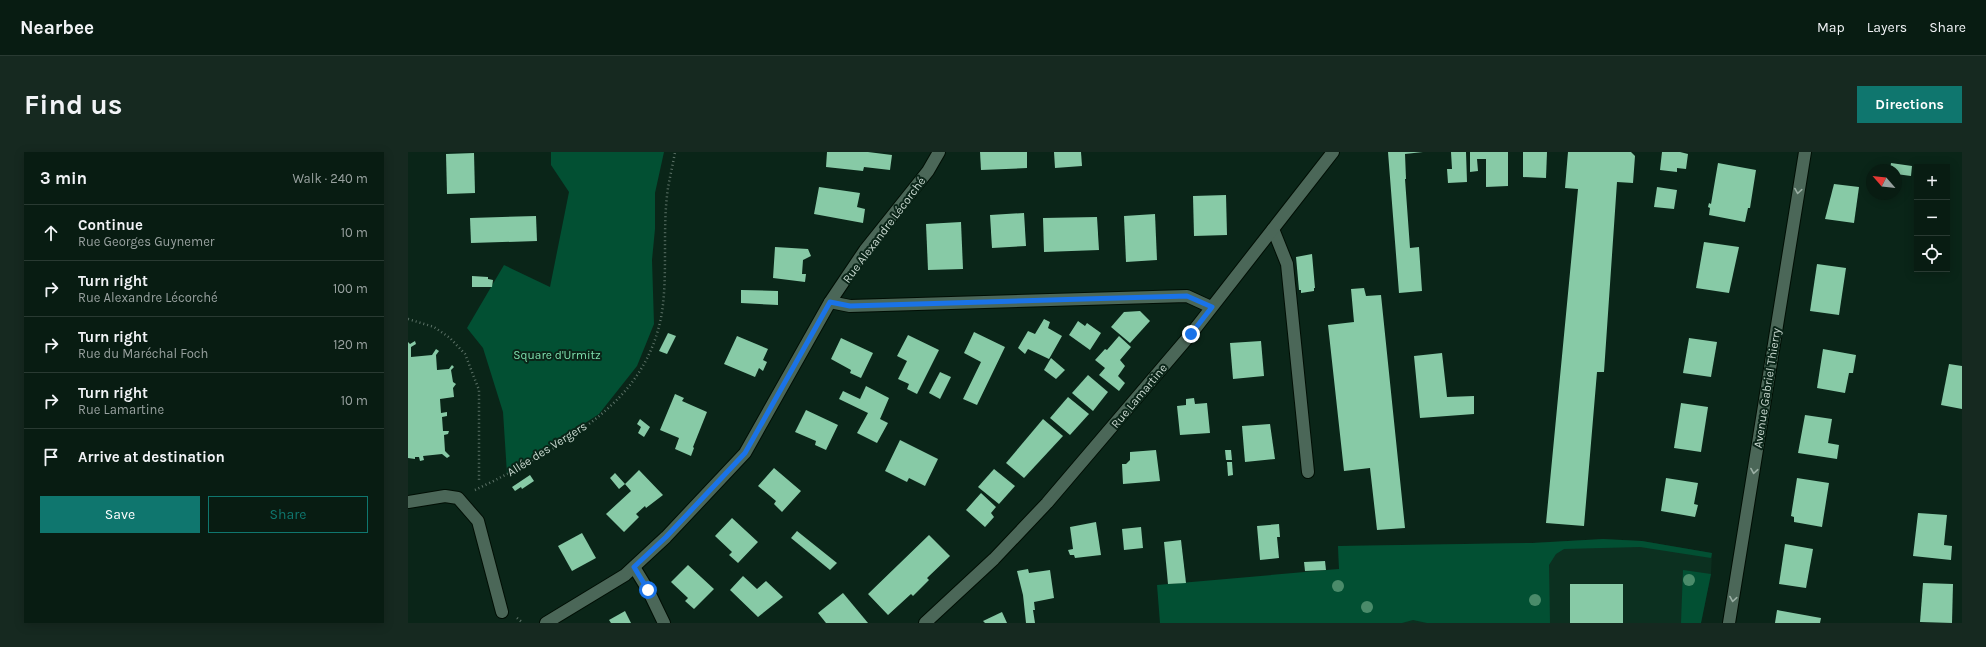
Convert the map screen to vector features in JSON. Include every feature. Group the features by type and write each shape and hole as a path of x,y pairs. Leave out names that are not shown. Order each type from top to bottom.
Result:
{"street":[{"name":"Rue Alexandre Lécorché","path":"546,623 625,575 666,537 745,453 830,302 865,250 928,171 939,152"},
{"name":"Rue Lamartine","path":"925,623 994,559 1047,503 1191,334 1333,152"},
{"name":"Avenue Gabriel Thierry","path":"1729,623 1805,152"},
{"path":"1273,229 1287,264 1308,472"},
{"path":"830,302 850,306 1187,296 1212,307"},
{"path":"408,502 445,496 458,498 478,521 502,612"},
{"path":"634,567 648,590 664,623"}],"path":[{"name":"Allée des Vergers","path":"458,498 516,470 567,440 607,409 633,382 654,345 662,311 668,188 675,152"},
{"path":"408,319 434,327 450,338 465,354 478,390 480,482"}],"shaded area":[{"path":"1603,539 1642,541 1712,553 1711,574 1701,623 1271,623 1305,571 1339,569 1338,546 1532,543"}],"green space":[{"name":"Square d'Urmitz","path":"551,152 664,152 655,193 655,229 652,260 654,324 637,366 599,414 507,474 503,412 483,348 467,328 504,265 550,287 569,192 551,165"},
{"path":"1603,539 1642,541 1712,553 1711,558 1640,547 1564,549 1556,554 1549,565 1550,623 1427,623 1413,620 1402,623 1160,623 1157,585 1339,569 1338,546 1532,543"},
{"path":"1683,570 1711,574 1701,623 1681,623"}],"building":[{"path":"827,152 868,152 892,155 890,170 864,167 863,171 826,167"},
{"path":"980,152 1027,152 1027,168 981,170"},
{"path":"1054,152 1081,152 1082,166 1055,168"},
{"path":"1388,152 1423,152 1405,154 1405,179 1410,248 1419,247 1422,291 1399,293"},
{"path":"1451,152 1466,152 1467,182 1448,183 1447,169 1452,169"},
{"path":"1470,152 1508,152 1508,186 1486,187 1486,159 1477,159 1478,171 1470,172"},
{"path":"1523,152 1547,152 1546,178 1523,177"},
{"path":"1568,152 1631,152 1635,156 1633,183 1617,182 1604,372 1597,372 1584,526 1546,523 1578,189 1565,188"},
{"path":"1662,152 1680,152 1688,154 1686,169 1677,168 1677,172 1660,170"},
{"path":"474,153 475,193 447,194 446,154"},
{"path":"1718,163 1756,170 1750,208 1748,208 1745,222 1709,215 1710,208 1708,207 1709,203 1711,204"},
{"path":"1902,165 1912,166 1911,176 1902,175"},
{"path":"1834,184 1859,187 1854,223 1825,219"},
{"path":"819,187 860,193 857,207 865,209 863,223 814,214"},
{"path":"1657,187 1677,190 1674,209 1654,207"},
{"path":"1226,195 1227,235 1194,236 1193,196"},
{"path":"1024,213 1026,246 992,248 990,215"},
{"path":"1155,214 1157,260 1126,262 1124,216"},
{"path":"536,216 537,241 471,243 470,218"},
{"path":"1097,217 1099,250 1044,252 1043,218"},
{"path":"961,222 963,269 928,270 926,224"},
{"path":"1704,242 1739,247 1729,293 1696,288"},
{"path":"775,247 808,249 811,256 803,260 802,274 806,274 805,282 773,278"},
{"path":"1312,254 1315,288 1314,291 1301,293 1301,290 1299,290 1296,257"},
{"path":"1817,264 1846,268 1839,315 1810,311"},
{"path":"472,276 488,277 488,279 493,280 492,287 472,287"},
{"path":"1364,288 1366,296 1381,295 1405,528 1377,530 1370,468 1344,471 1328,325 1354,322 1351,289"},
{"path":"741,290 778,291 778,305 741,303"},
{"path":"1140,311 1150,321 1130,343 1111,327 1124,312"},
{"path":"1044,319 1050,322 1048,328 1062,336 1049,359 1028,349 1025,354 1018,348 1028,331 1035,334"},
{"path":"1078,321 1085,326 1087,323 1101,333 1090,350 1069,335"},
{"path":"974,332 1005,347 977,405 963,399 981,362 964,353"},
{"path":"668,333 676,336 667,354 659,351"},
{"path":"908,335 939,350 917,394 907,389 909,384 898,379 907,361 897,356"},
{"path":"737,336 768,349 763,360 767,362 763,371 759,368 755,377 724,364"},
{"path":"1119,336 1131,347 1120,360 1125,366 1118,376 1125,383 1119,391 1099,375 1105,368 1095,360 1105,349 1107,350"},
{"path":"841,338 873,353 861,378 850,373 851,370 831,359"},
{"path":"1689,338 1717,342 1711,377 1683,373"},
{"path":"415,341 416,344 411,347 411,357 432,355 436,349 439,351 436,355 437,370 449,369 452,365 454,367 451,370 453,382 456,384 453,388 454,397 440,399 441,413 447,412 447,416 442,417 443,431 449,431 448,434 444,435 445,451 450,456 447,458 442,454 423,456 424,460 420,461 419,457 415,457 415,459 408,458 408,342 410,344"},
{"path":"1261,341 1264,376 1233,379 1230,343"},
{"path":"1823,349 1856,355 1853,373 1849,373 1845,393 1817,388"},
{"path":"1442,353 1447,397 1474,396 1474,414 1420,418 1414,356"},
{"path":"1051,358 1065,370 1056,379 1044,370"},
{"path":"1949,364 1962,366 1962,409 1941,405"},
{"path":"940,372 951,377 940,399 929,393"},
{"path":"1088,375 1108,392 1093,411 1072,393"},
{"path":"866,386 889,398 880,419 888,423 877,443 857,433 868,413 839,399 843,391 860,399"},
{"path":"675,394 684,398 682,401 707,412 691,456 675,449 679,438 660,430"},
{"path":"1068,397 1089,414 1070,435 1050,418"},
{"path":"1194,398 1195,404 1207,403 1210,433 1180,435 1177,406 1186,405 1186,399"},
{"path":"1681,403 1708,407 1701,452 1674,448"},
{"path":"806,410 838,425 826,450 815,445 816,441 795,432"},
{"path":"1805,415 1832,419 1828,443 1839,445 1837,459 1798,453"},
{"path":"640,419 650,427 644,437 638,433 641,427 637,424"},
{"path":"1043,419 1063,436 1024,478 1006,463"},
{"path":"1270,424 1275,459 1245,462 1242,426"},
{"path":"900,440 938,459 925,486 909,478 907,482 885,471"},
{"path":"1156,450 1160,481 1123,484 1122,464 1126,464 1130,460 1130,452"},
{"path":"1225,450 1231,450 1232,460 1226,460"},
{"path":"1227,462 1232,462 1233,475 1228,476"},
{"path":"774,468 801,491 782,512 774,504 776,501 758,486"},
{"path":"994,469 1015,486 999,504 978,487"},
{"path":"639,470 663,495 646,508 645,506 636,514 639,517 624,532 606,514 631,491 625,484"},
{"path":"615,473 625,484 619,489 610,478"},
{"path":"530,475 534,481 522,489 521,487 515,491 512,487"},
{"path":"1666,478 1698,483 1694,504 1698,505 1695,517 1661,511"},
{"path":"1797,478 1829,483 1822,527 1794,522 1794,517 1791,516"},
{"path":"981,493 996,507 991,513 994,517 985,527 966,510"},
{"path":"1918,513 1947,515 1944,545 1952,546 1951,560 1913,556"},
{"path":"732,518 758,542 738,563 729,555 732,552 715,536"},
{"path":"1096,522 1101,555 1075,558 1074,555 1070,555 1068,550 1073,549 1070,527"},
{"path":"1279,524 1280,537 1277,537 1279,558 1260,560 1257,526"},
{"path":"1141,527 1143,548 1124,550 1122,529"},
{"path":"797,531 837,563 830,570 791,538"},
{"path":"582,533 596,558 572,571 558,546"},
{"path":"929,535 950,556 927,578 929,580 913,596 911,594 888,615 868,594"},
{"path":"1181,540 1186,583 1168,584 1164,542"},
{"path":"1785,544 1813,549 1806,588 1779,584"},
{"path":"1325,561 1326,570 1305,571 1304,562"},
{"path":"688,565 714,589 694,609 685,601 688,598 671,582"},
{"path":"1028,569 1029,573 1050,570 1054,598 1034,602 1035,610 1033,610 1035,623 1026,623 1023,595 1017,571"},
{"path":"743,576 757,589 766,581 783,597 758,617 730,590"},
{"path":"1923,583 1953,584 1952,623 1920,622"},
{"path":"1570,584 1623,584 1623,623 1570,623"},
{"path":"843,593 868,623 826,623 818,613"},
{"path":"1777,610 1821,618 1820,623 1775,623"},
{"path":"625,611 631,623 611,623 609,620"},
{"path":"1002,612 1007,623 985,623 983,621"}],"route":[{"path":"648,590 634,567 666,537 745,453 762,425 811,333 830,302 850,306 1187,296 1212,307 1191,334"}]}
